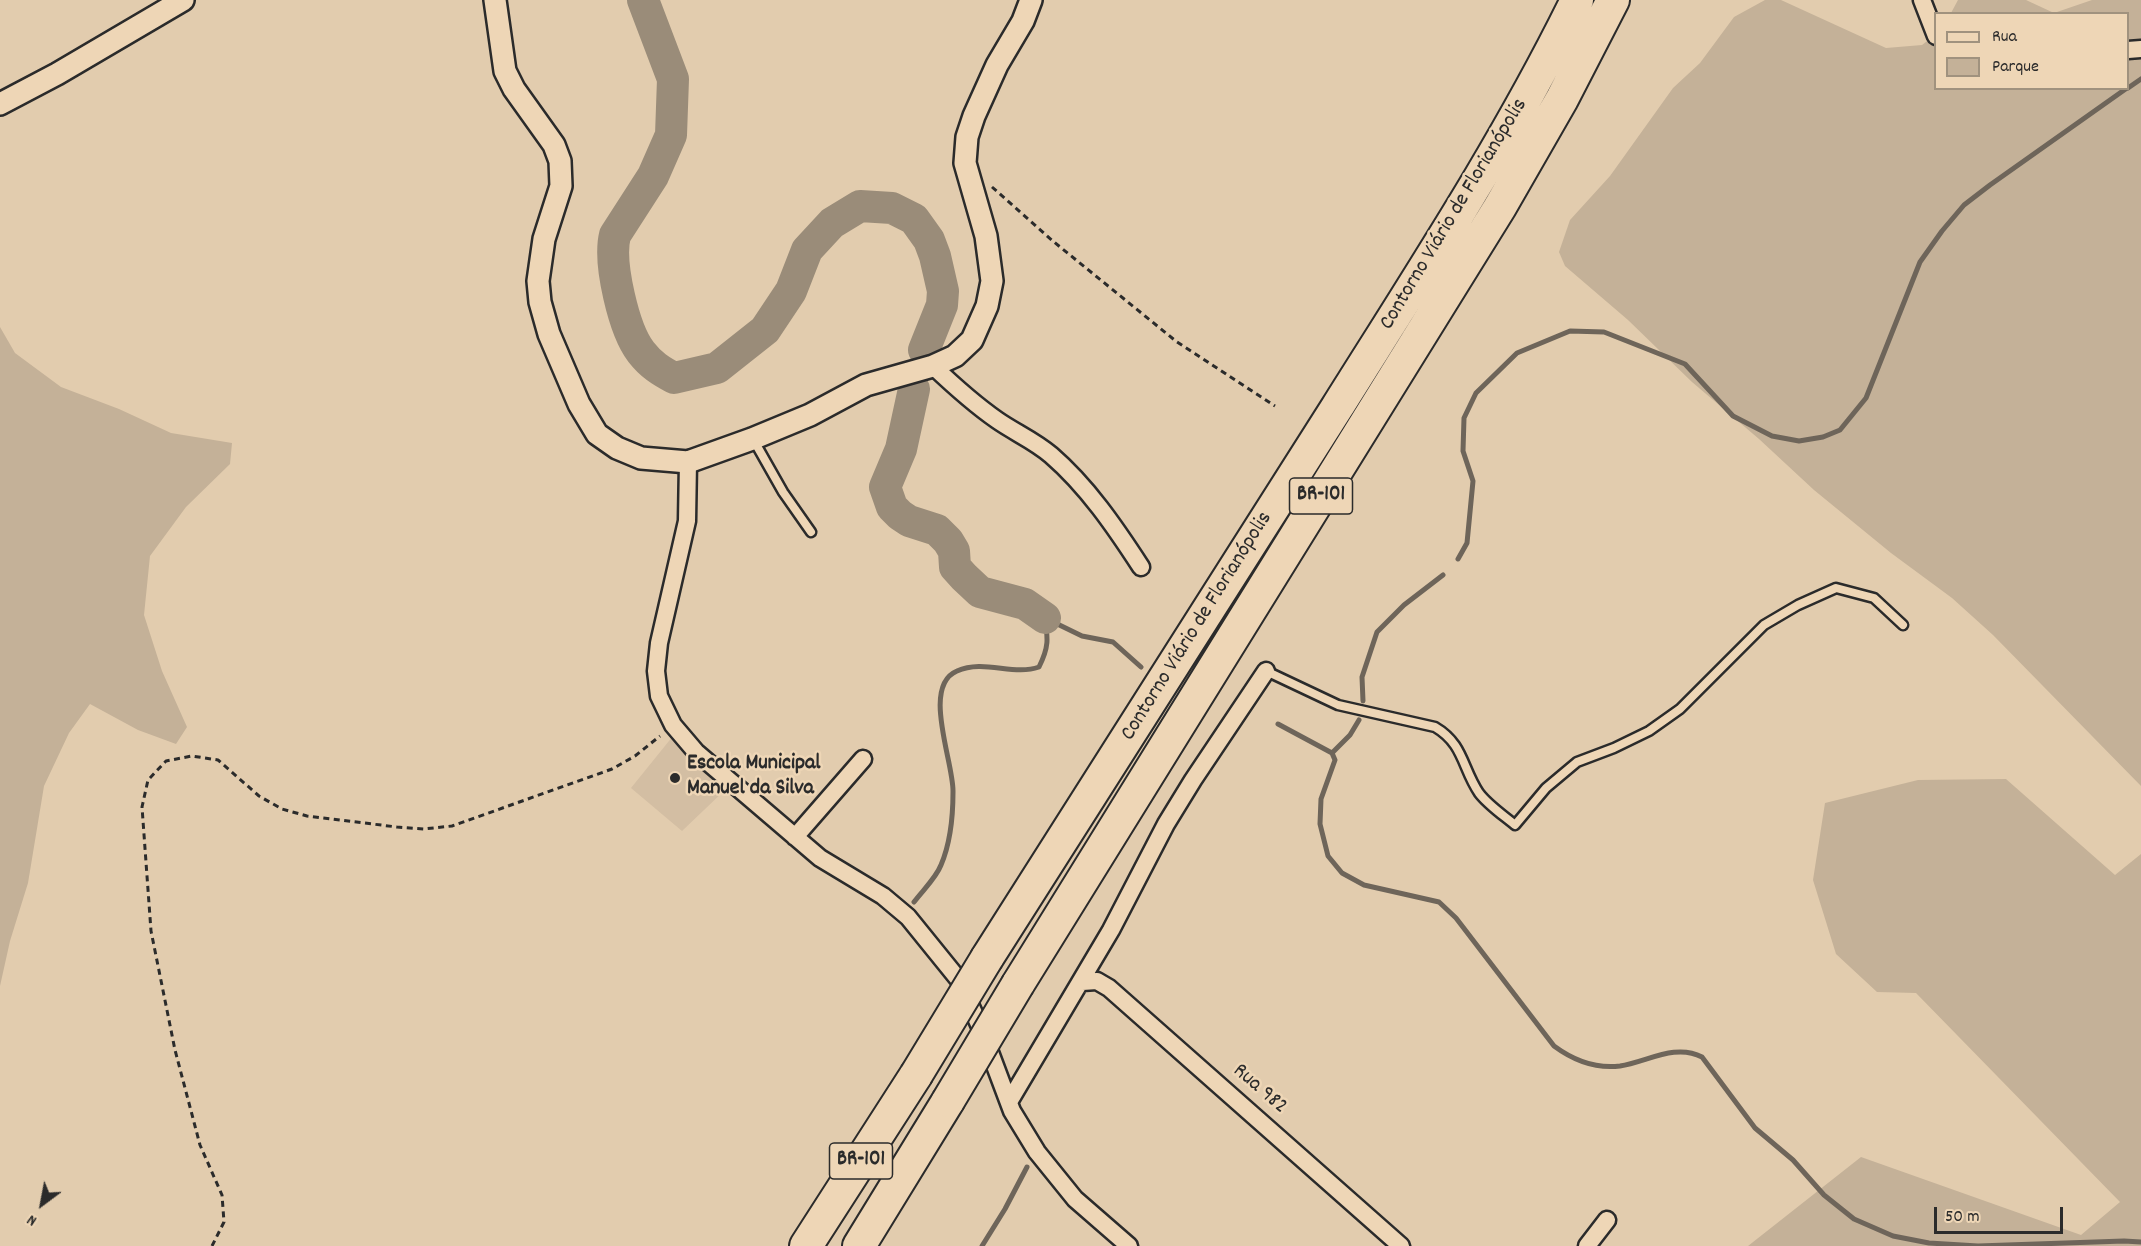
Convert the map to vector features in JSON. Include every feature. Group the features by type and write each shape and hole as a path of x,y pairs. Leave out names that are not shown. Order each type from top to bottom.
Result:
{"highway":[{"name":"Contorno Viário de Florianópolis","path":"806,1246 916,1076 987,958 1147,710 1466,201 1534,83 1577,0"},
{"name":"Contorno Viário de Florianópolis","path":"859,1246 1018,984 1500,207 1562,99 1612,0"}],"street":[{"path":"0,104 57,74 183,0"},
{"path":"495,0 505,71 514,89 554,144 560,161 561,186 544,239 538,281 540,302 549,334 579,404 597,434 617,448 641,458 688,462 810,415 866,385 933,366 956,356 972,340 987,306 992,281 986,236 965,163 967,137 997,65 1023,21 1031,0"},
{"path":"1922,0 1934,33"},
{"path":"933,366 997,420 1050,453 1069,472 1123,539 1142,567"},
{"path":"688,462 687,521 659,644 656,671 659,696 673,725 696,752 795,837 820,858 883,896 908,917 930,942 959,980 982,1031 1009,1102 1037,1152 1075,1199 1129,1246"},
{"path":"1009,1102 1082,982 1166,824 1266,671"},
{"path":"795,837 863,759"},
{"name":"Rua 982","path":"1082,982 1097,981 1110,988 1401,1246"},
{"path":"1587,1246 1607,1220"}],"lane":[{"path":"752,439 783,492 811,532"},
{"path":"1266,671 1338,705 1435,727 1445,733 1454,742 1465,761 1478,791 1515,825 1546,788 1577,762 1649,731 1680,709 1764,625 1798,605 1836,588 1874,598 1903,625"}],"path":[{"path":"965,163 1054,242 1177,342 1275,406"},
{"path":"212,1246 224,1222 222,1195 197,1135 175,1050 151,931 142,807 148,780 166,761 192,756 218,760 259,796 282,809 318,818 398,827 433,828 452,826 612,769 635,756 673,725"}],"shaded area":[{"name":"Escola Municipal Manuel da Silva","path":"673,736 700,769 725,790 682,831 631,788"}],"green space":[{"path":"1765,0 1781,0 1886,48 1922,45 1934,36 1934,90 2129,90 2129,12 2057,12 2092,0 2141,0 2141,786 1993,635 1952,598 1891,553 1814,490 1692,382 1628,320 1565,266 1559,252 1570,220 1610,176 1673,88 1700,63 1734,17"},
{"path":"1958,0 2026,0 2052,12 1952,12"},
{"path":"0,327 15,353 61,387 119,409 171,433 232,443 230,464 186,507 150,556 144,615 162,671 187,727 176,744 138,730 90,704 69,733 44,786 28,883 10,941 0,986"},
{"path":"2006,779 2115,875 2141,854 2141,1246 1748,1246 1861,1157 2081,1235 2120,1202 1916,993 1877,992 1836,954 1813,880 1825,803 1918,780"}],"waterway":[{"path":"643,0 673,79 671,135 653,176 615,235 613,247 616,279 623,313 641,352 656,367 674,378 717,368 765,330 791,291 807,250 832,223 860,206 892,208 914,219 929,240 943,291 942,305 924,350"},
{"path":"2129,87 2141,79"},
{"path":"1458,559 1467,543 1473,481 1463,451 1464,418 1476,393 1517,353 1570,331 1604,332 1685,364 1733,416 1772,436 1799,441 1823,437 1840,430 1866,398 1920,262 1942,231 1964,205 2124,90"},
{"path":"914,389 901,449 885,487 892,507 909,521 937,530 954,551 955,567 980,592 1025,604 1045,618"},
{"path":"1363,701 1362,677 1377,632 1404,605 1443,575"},
{"path":"1045,618 1082,636 1113,642 1141,667"},
{"path":"914,902 939,870 947,848 950,829 953,792 942,726 941,692 947,679 957,671 967,668 988,667 1019,670 1039,667 1047,643 1045,618"},
{"path":"1332,753 1350,735 1359,720"},
{"path":"1278,724 1332,753 1335,760 1321,799 1320,824 1328,856 1342,873 1364,885 1439,902 1456,918 1554,1046 1561,1051 1594,1065 1611,1067 1671,1053 1692,1053 1702,1057 1755,1128 1793,1160 1824,1195 1854,1219 1893,1236 1929,1243 1978,1246 2141,1242"},
{"path":"982,1246 1027,1167"}],"place":[{"name":"Escola Municipal Manuel da Silva","path":"675,778"}]}
